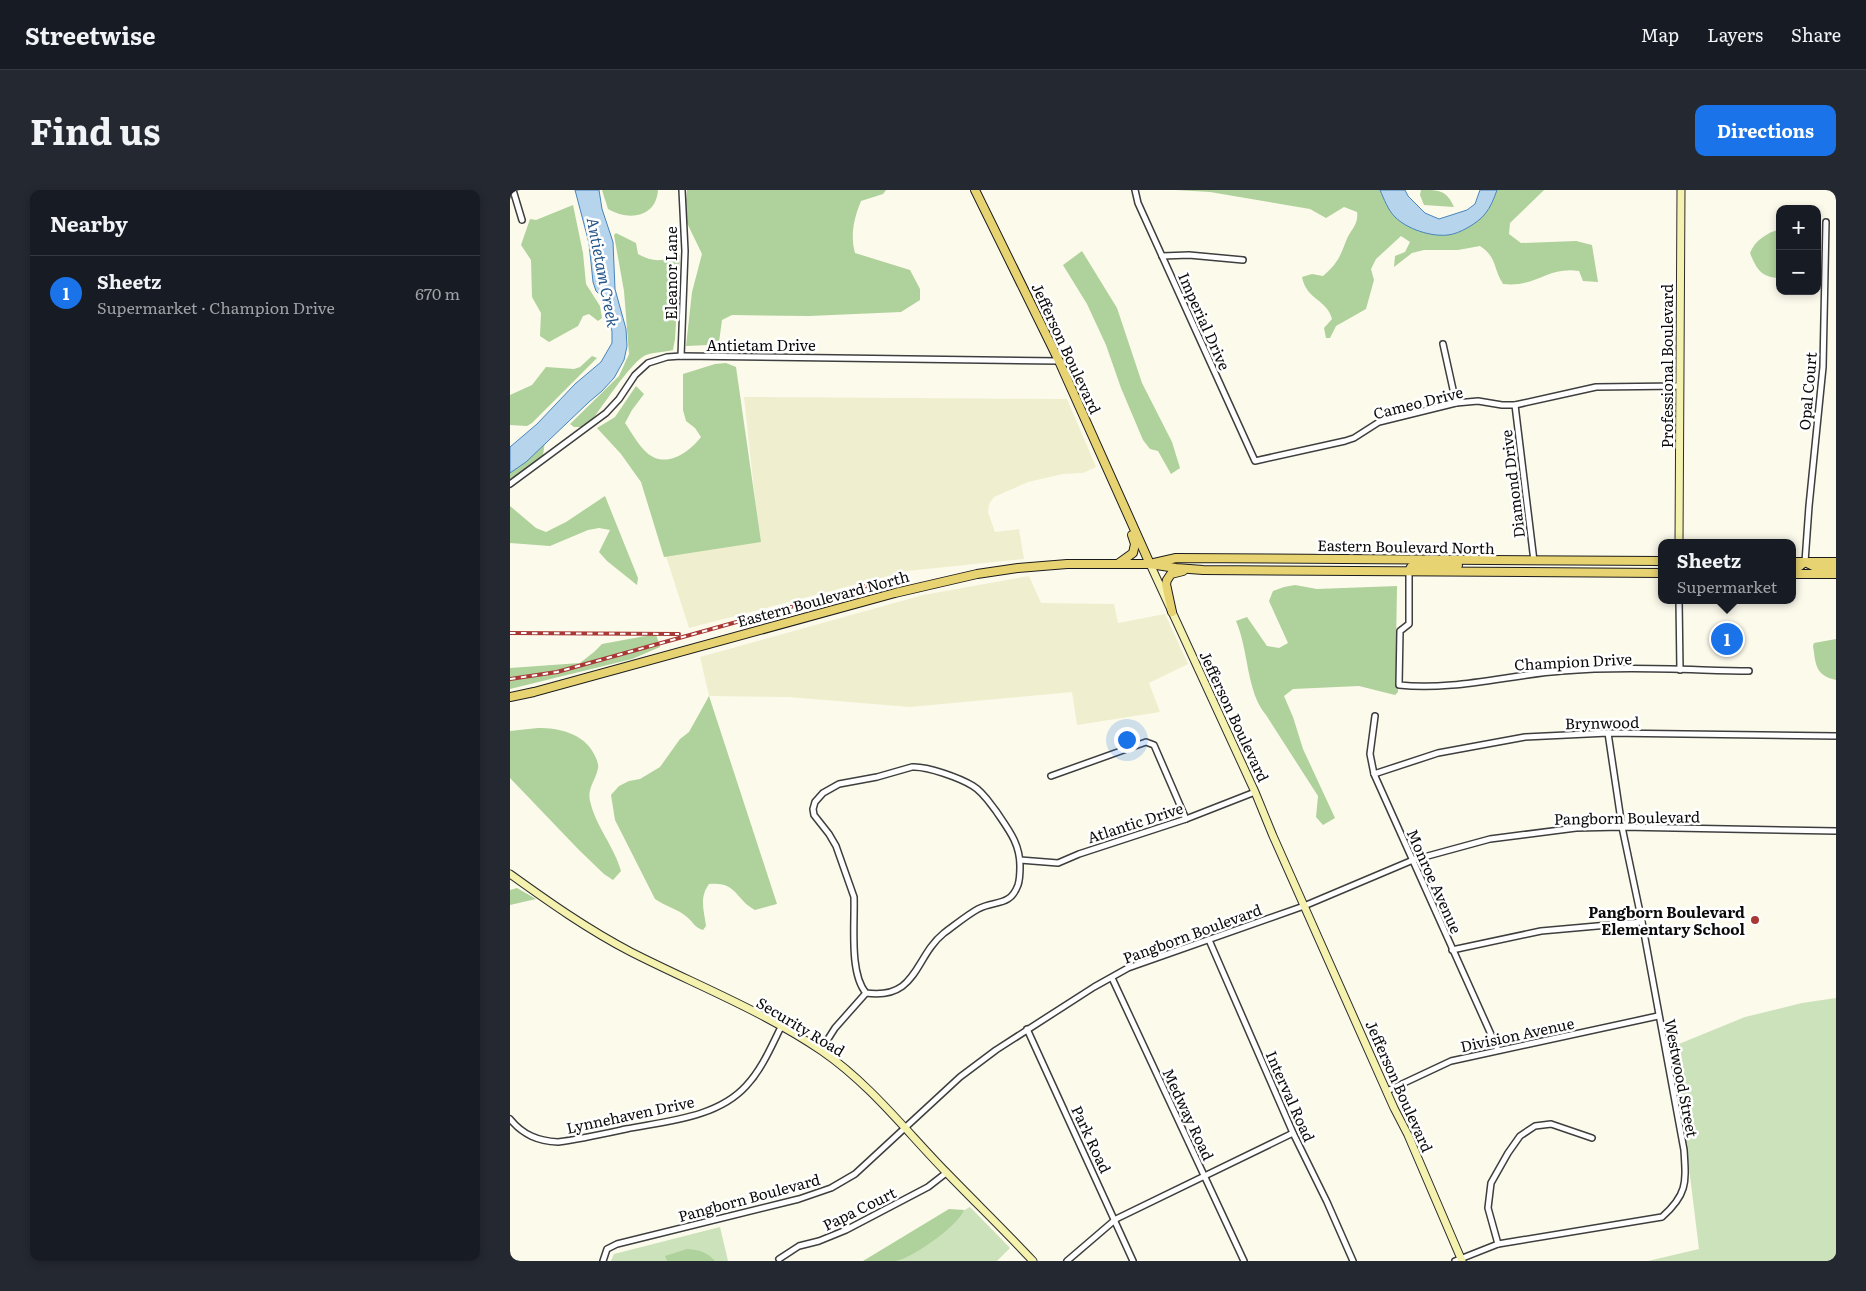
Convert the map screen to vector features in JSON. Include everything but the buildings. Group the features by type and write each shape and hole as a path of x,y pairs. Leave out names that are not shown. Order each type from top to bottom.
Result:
{"main road":[{"name":"Jefferson Boulevard","path":"975,190 1059,361 1150,564"},
{"path":"1119,563 1133,553 1135,544 1123,505"},
{"name":"Eastern Boulevard North","path":"1150,564 1176,558 1658,561"},
{"path":"1409,571 1411,567 1416,566 1458,565 1469,560"},
{"path":"1460,572 1474,568 1524,568 1531,566 1534,561"},
{"path":"1796,562 1836,562"},
{"path":"1796,567 1805,562"},
{"path":"1805,562 1815,567 1836,568"},
{"name":"Eastern Boulevard North","path":"510,697 934,583 1018,568 1067,564 1119,563 1150,564 1203,570 1658,573"},
{"path":"1172,612 1166,584 1169,576 1176,572 1203,570"},
{"path":"1796,574 1836,574"}],"street":[{"path":"513,190 522,220"},
{"name":"Eleanor Lane","path":"681,356 685,251 682,190"},
{"name":"Imperial Drive","path":"1135,190 1138,203 1255,461"},
{"name":"Professional Boulevard","path":"1679,539 1681,190"},
{"name":"Opal Court","path":"1805,562 1823,366 1826,222"},
{"path":"1162,256 1189,255 1243,260"},
{"path":"1443,344 1456,403"},
{"name":"Antietam Drive","path":"510,484 606,413 648,363 662,358 681,356 1059,361"},
{"name":"Cameo Drive","path":"1255,461 1344,441 1354,438 1379,422 1456,403 1478,401 1515,405 1596,387 1680,386"},
{"name":"Diamond Drive","path":"1515,405 1534,561"},
{"name":"Jefferson Boulevard","path":"1150,564 1255,792 1304,906 1408,1135 1459,1260"},
{"name":"Champion Drive","path":"1409,571 1409,624 1400,631 1399,685 1433,686 1565,671 1604,669 1749,671"},
{"path":"1679,604 1680,670"},
{"name":"Monroe Avenue","path":"1376,716 1370,754 1374,774 1498,1050"},
{"name":"Brynwood","path":"1374,774 1438,753 1525,737 1608,733 1836,736"},
{"name":"Westwood Street","path":"1459,1260 1498,1244 1662,1217 1676,1205 1682,1193 1686,1176 1684,1150 1642,922 1622,827 1608,733"},
{"path":"1051,776 1146,742 1154,745 1186,820"},
{"path":"912,767 924,768 974,786 984,794 1013,836 1019,850 1020,860 1019,883 1010,898 1005,902 978,909 940,936 927,952 916,973 905,984 883,994 866,993 861,987 855,970 854,897 852,889 836,846 814,815 813,809 818,798 823,793 839,784 877,777 912,767"},
{"name":"Atlantic Drive","path":"1020,860 1058,863 1079,854 1186,820 1255,792"},
{"name":"Pangborn Boulevard","path":"603,1261 607,1249 617,1244 799,1199 831,1188 855,1174 960,1077 1027,1029 1094,987 1128,968 1304,906 1413,860 1469,844 1527,833 1576,828 1622,827 1836,831"},
{"name":"Security Road","path":"510,874 571,918 590,929 781,1027 820,1050 854,1077 1034,1261"},
{"path":"1452,950 1541,931 1642,922"},
{"name":"Interval Road","path":"1209,940 1293,1133 1353,1261"},
{"name":"Medway Road","path":"1112,978 1244,1261"},
{"path":"820,1050 866,993"},
{"name":"Division Avenue","path":"1387,1091 1451,1061 1658,1016"},
{"name":"Lynnehaven Drive","path":"510,1119 518,1128 531,1137 541,1141 558,1142 681,1118 706,1111 724,1103 746,1086 761,1065 781,1027"},
{"name":"Park Road","path":"1027,1029 1116,1219 1133,1261"},
{"path":"1498,1244 1488,1208 1490,1183 1520,1136 1535,1126 1551,1124 1592,1138"},
{"path":"1067,1261 1116,1219 1293,1133"},
{"name":"Papa Court","path":"779,1259 798,1246 832,1236 862,1221 928,1187 946,1173"}],"green space":[{"path":"602,190 658,190 656,199 647,211 632,216 616,213 608,209"},
{"path":"687,190 886,190 883,194 861,201 853,227 855,253 910,270 920,289 920,300 901,312 809,316 732,315 722,320 719,342 708,345 686,346 692,292 702,254 687,223 685,211"},
{"path":"1175,190 1380,190 1394,215 1399,220 1413,228 1433,234 1492,203 1497,190 1544,190 1510,223 1509,234 1521,243 1576,241 1592,245 1598,282 1583,281 1579,271 1568,270 1558,271 1524,283 1503,284 1489,254 1480,246 1458,250 1424,250 1412,253 1394,267 1395,256 1405,252 1410,242 1401,236 1376,259 1371,269 1374,280 1366,309 1336,326 1330,338 1326,338 1324,328 1332,319 1326,307 1308,291 1302,277 1312,274 1323,276 1332,268 1340,256 1355,224 1357,212 1344,207 1326,218 1310,209 1210,192"},
{"path":"1421,190 1442,192 1448,197 1454,207 1424,205 1420,195"},
{"path":"573,205 583,253 586,284 600,306 602,318 598,321 589,314 583,316 578,326 549,342 540,336 541,313 532,297 531,260 521,245 530,219 536,220"},
{"path":"1776,231 1776,278 1760,271 1750,253 1755,244"},
{"path":"616,233 636,243 638,254 649,259 663,260 680,255 673,350 649,354 640,359 624,376 587,427 574,427 570,424 619,376 629,354 624,291 614,235"},
{"path":"1082,251 1117,308 1142,383 1172,442 1180,468 1171,474 1158,451 1150,449 1143,440 1121,388 1106,345 1087,304 1063,265"},
{"path":"592,356 597,358 532,423 527,426 510,425 510,395 532,385 546,367 574,369 580,367"},
{"path":"726,363 736,367 761,542 664,557 641,482 621,454 597,428 615,417 636,386 644,394 625,423 641,446 653,457 667,460 680,455 692,447 701,437 695,428 686,421 683,410 683,374 715,364"},
{"path":"744,397 1067,399 1096,467 1083,473 1063,474 1028,482 994,497 989,504 988,512 995,532 1019,529 1024,559 907,571 689,628 666,556 759,536"},
{"path":"545,442 543,455 510,480 510,473 526,462"},
{"path":"605,496 638,578 637,585 607,561 599,552 610,530 599,528 588,530 550,546 510,543 510,506 536,528 546,532 566,522"},
{"path":"1029,576 1041,603 1114,604 1118,623 1165,614 1188,664 1149,683 1160,712 1077,725 1072,692 910,707 788,697 709,696 700,657 923,595"},
{"path":"1295,585 1317,589 1397,586 1396,646 1398,692 1395,695 1359,686 1293,689 1284,696 1303,749 1335,818 1323,825 1316,817 1318,796 1260,705 1255,694 1236,621 1247,617 1267,646 1279,648 1288,643 1269,601 1273,591"},
{"path":"656,634 660,647 632,659 510,689 510,668 580,663 602,644"},
{"path":"1836,639 1836,680 1820,672 1816,664 1813,646 1814,643"},
{"path":"709,696 777,904 755,910 748,906 731,888 725,885 709,884 703,899 706,926 703,930 683,914 655,899 615,820 611,795 619,786 629,781 640,779 660,767 680,739 689,732"},
{"path":"538,728 570,733 584,741 595,756 598,766 589,796 596,819 621,871 613,880 579,850 510,778 510,731"},
{"path":"517,888 536,899 510,905 510,890"},
{"path":"1836,998 1836,1261 1648,1261 1699,1249 1674,1046 1745,1017 1802,1003"},
{"path":"970,1207 1010,1248 997,1261 872,1261"},
{"path":"949,1209 964,1210 960,1217 944,1233 922,1248 895,1261 863,1261"},
{"path":"720,1227 728,1261 611,1261 614,1254"},
{"path":"687,1249 709,1255 715,1261 667,1261 665,1256"}],"water":[{"name":"Antietam Creek","path":"575,190 599,190 602,209 613,242 615,289 626,329 627,346 624,360 614,378 602,391 526,462 510,473 510,447 537,424 575,384 601,362 612,343 612,331 604,310 603,298 596,291 593,282 589,243"},
{"path":"1380,190 1405,190 1408,196 1425,213 1439,219 1467,210 1475,204 1480,190 1497,190 1489,208 1478,221 1457,233 1434,235 1406,225 1395,217 1386,204"}],"railway":[{"path":"510,679 557,672 895,578"},
{"path":"510,633 679,634"}],"place":[{"name":"Sheetz","path":"1727,639"},
{"name":"Pangborn Boulevard Elementary School","path":"1755,920"}]}
